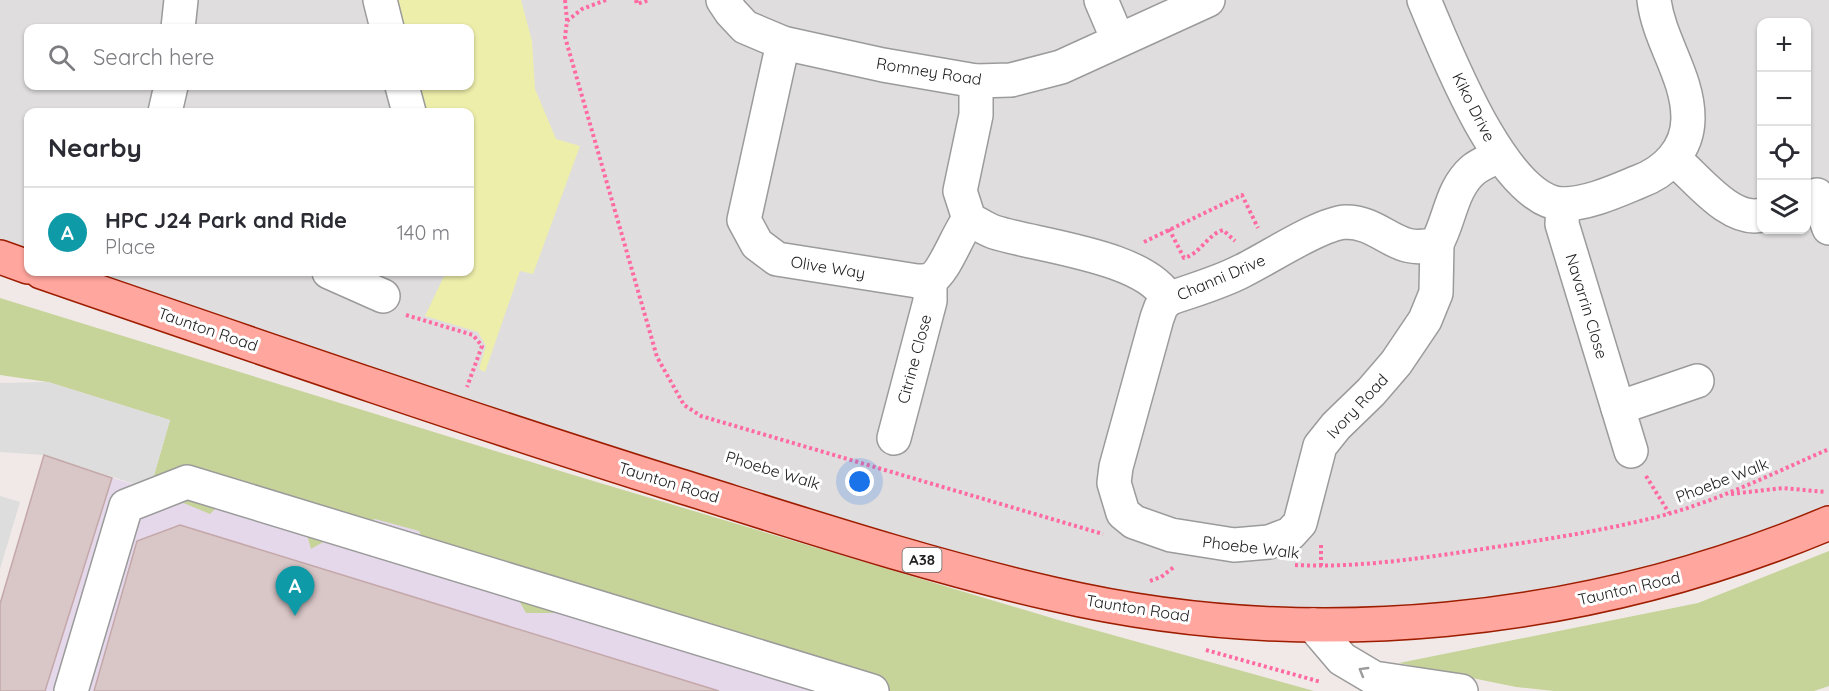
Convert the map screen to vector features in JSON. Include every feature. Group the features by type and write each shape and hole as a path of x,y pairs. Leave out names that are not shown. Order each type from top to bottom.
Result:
{"main road":[{"path":"0,257 24,266"},
{"name":"Taunton Road","path":"53,276 471,420 882,549 1054,595 1142,611 1230,622 1313,625 1407,623 1505,614 1589,599 1678,577 1777,545 1829,523"}],"street":[{"path":"178,24 181,0"},
{"path":"380,0 386,24"},
{"name":"Romney Road","path":"723,0 730,12 746,27 783,43 883,65 976,81 1031,77 1061,67 1208,0"},
{"path":"1101,0 1118,40"},
{"name":"Kiko Drive","path":"1424,0 1499,156 1523,184 1554,202"},
{"path":"1554,202 1610,193 1645,180 1674,159 1686,133 1688,118 1680,75 1654,0"},
{"name":"Olive Way","path":"783,43 744,220 757,244 777,259 916,281 930,280"},
{"path":"930,280 940,272 958,232 969,219 962,205 960,190 976,115 976,81"},
{"path":"166,108 170,90"},
{"path":"403,90 408,108"},
{"path":"1437,243 1446,228 1449,211 1461,185 1474,170 1499,156"},
{"path":"1674,159 1735,213 1752,218 1757,216"},
{"path":"1817,195 1829,228"},
{"name":"Navarrin Close","path":"1554,202 1631,451"},
{"name":"Channi Drive","path":"969,219 991,231 1120,264 1155,282 1168,299 1239,272 1260,240 1323,229 1346,222 1370,227 1401,245 1422,249 1437,243"},
{"name":"Ivory Road","path":"1168,299 1161,307 1157,318 1122,438 1114,483 1116,500 1123,513 1134,522 1171,536 1234,545 1269,542 1290,534 1300,523 1320,446 1390,370 1425,320 1436,293 1437,243"},
{"path":"338,276 383,296"},
{"name":"Citrine Close","path":"894,438 930,301 930,280"},
{"path":"1618,408 1697,381"},
{"path":"70,691 126,506 187,482 872,691"},
{"path":"1313,625 1342,659 1374,678 1461,691"}],"path":[{"path":"565,0 567,21 565,37 657,357 684,405 701,416 1108,536"},
{"path":"567,21 582,9 606,0"},
{"path":"636,0 637,4 649,0"},
{"path":"1120,264 1124,252 1242,195 1260,240"},
{"path":"1169,229 1184,258 1193,254 1216,232 1223,230 1236,242 1242,240"},
{"path":"383,296 396,312 473,334 482,346 466,390"},
{"name":"Phoebe Walk","path":"1292,565 1321,566 1387,562 1595,531 1669,513 1726,494 1829,449"},
{"path":"1631,451 1669,513"},
{"path":"1726,494 1783,488 1829,492"},
{"path":"1143,580 1161,577 1176,566"}],"shaded area":[{"path":"0,0 1829,0 1829,523 1777,545 1407,623 1055,595 54,276 474,276 474,108 24,108 24,266 0,257"},
{"path":"48,382 170,420 150,489 44,455 0,452 0,383"},
{"path":"112,478 150,489 238,486 337,534 375,518 419,531 437,569 580,606 825,691 45,691"},
{"path":"0,496 20,502 0,569"}],"green space":[{"path":"391,0 521,0 532,41 535,89 556,139 580,146 533,274 520,271 485,372 479,369 486,346 478,332 425,316 444,276 474,276 474,108 419,108 414,90 474,90 474,24 397,24"},
{"path":"0,298 570,474 1055,619 1314,691 825,691 580,606 553,613 526,613 511,586 437,569 419,531 375,519 337,534 311,549 299,506 238,486 210,514 150,489 170,420 48,382 0,375"},
{"path":"1829,551 1829,686 1814,691 1554,691 1516,687 1399,663 1698,603"}],"building":[{"path":"44,455 112,478 45,691 0,691 0,604"},
{"path":"180,525 719,691 94,691 137,541"}],"place":[{"name":"HPC J24 Park and Ride","path":"295,616"}]}
